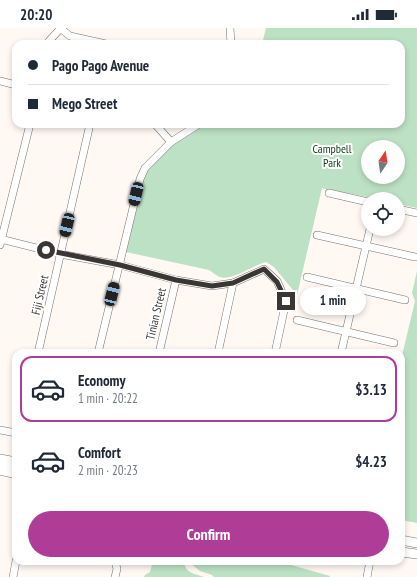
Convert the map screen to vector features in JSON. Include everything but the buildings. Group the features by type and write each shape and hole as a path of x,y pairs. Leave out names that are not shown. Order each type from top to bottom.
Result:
{"main road":[{"path":"0,458 12,461"},
{"path":"0,470 12,473"},
{"path":"405,541 417,543"},
{"path":"405,552 417,554"}],"street":[{"path":"230,28 231,40"},
{"path":"49,40 60,29 70,36 88,40"},
{"path":"0,81 12,84"},
{"path":"29,128 0,241 120,265 176,280 212,286 233,283 264,269 277,282 286,301 276,349"},
{"name":"Fiji Street","path":"39,349 89,128"},
{"path":"159,128 171,142"},
{"path":"99,349 140,179 145,168 171,142 193,128"},
{"path":"329,193 361,200"},
{"path":"405,210 417,213"},
{"path":"317,235 415,257"},
{"path":"342,349 368,236"},
{"path":"307,277 405,300"},
{"name":"Tinian Street","path":"160,349 176,280"},
{"path":"219,349 233,283"},
{"path":"297,320 394,343"},
{"path":"0,430 12,432"},
{"path":"0,464 12,466"},
{"path":"13,577 15,565"},
{"path":"115,577 117,569 116,565"},
{"path":"367,577 369,565"}],"green space":[{"name":"Campbell Park","path":"266,28 417,28 417,208 405,205 405,192 361,192 361,196 322,188 297,295 274,267 266,262 237,275 225,278 209,270 126,252 145,174 170,144 197,128 405,128 405,40 263,40"},
{"path":"417,271 417,523 405,521 405,349 404,349 415,301 412,293"},
{"path":"152,565 185,565 188,570 204,577 144,577 150,572"},
{"path":"192,565 291,565 330,577 214,577 200,571"}],"route":[{"path":"46,250 120,265 176,280 212,286 233,283 264,269 277,282 286,301"}]}
